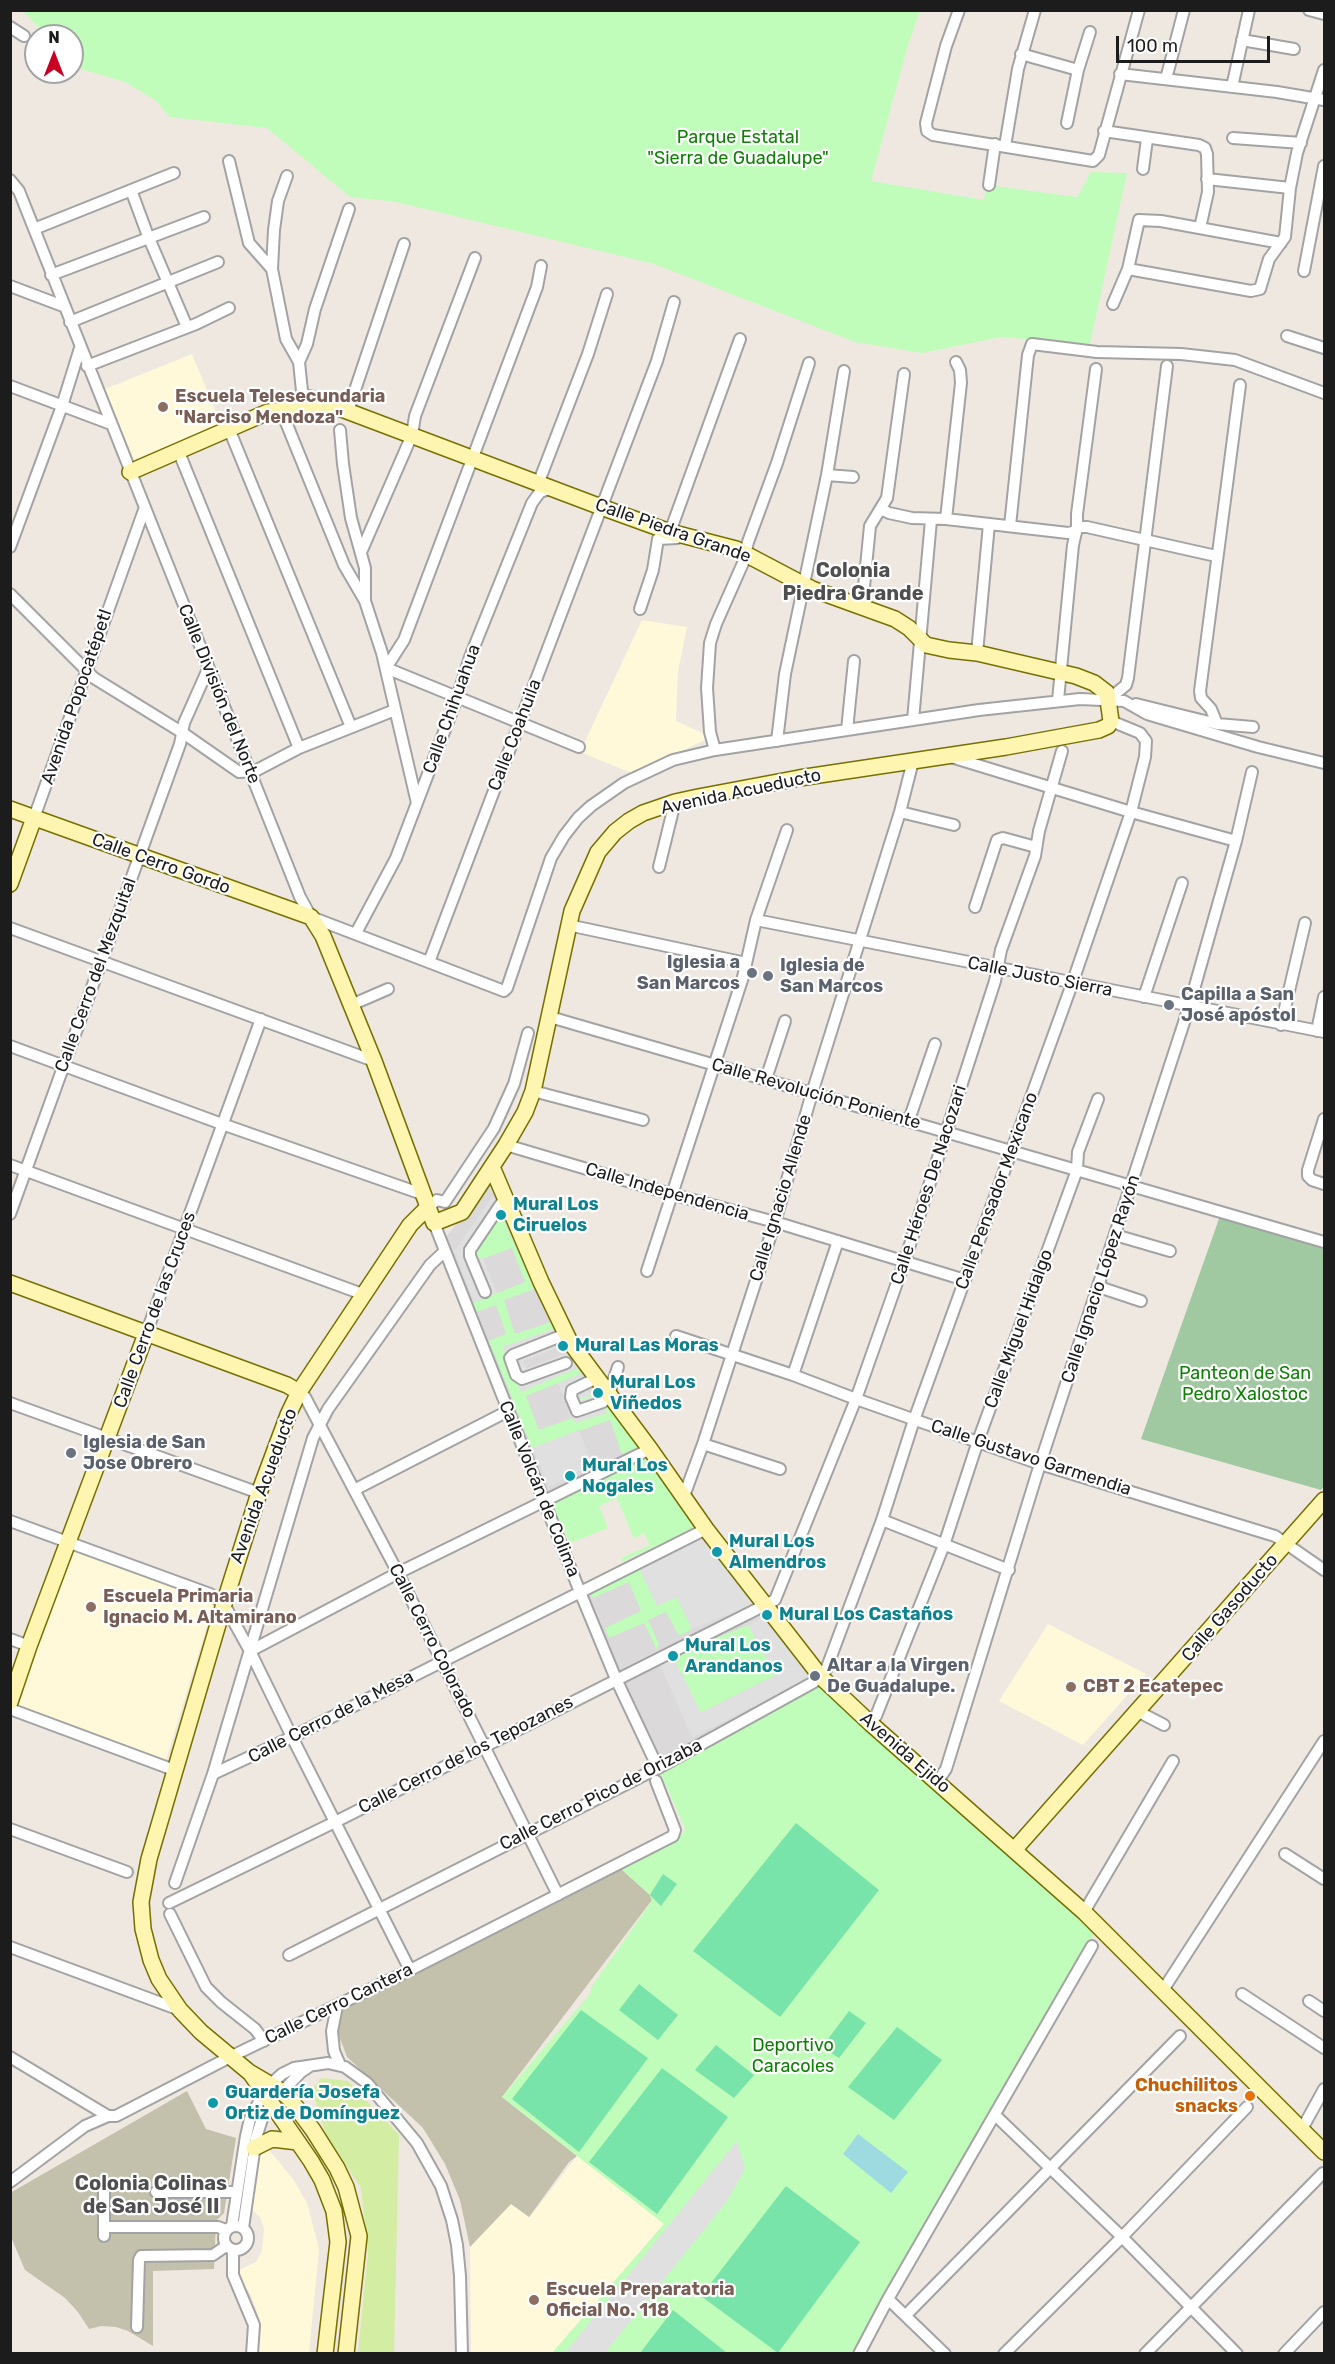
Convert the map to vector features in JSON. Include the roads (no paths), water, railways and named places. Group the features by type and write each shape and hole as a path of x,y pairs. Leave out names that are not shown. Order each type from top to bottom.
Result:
{"main road":[{"name":"Calle Piedra Grande","path":"130,472 252,418 281,410 327,406 348,411 670,532 736,549 803,585 904,624 926,645 977,653 1059,672 1094,683 1107,693 1108,699"},
{"path":"1108,699 1111,720"},
{"name":"Avenida Acueducto","path":"434,1224 462,1212 506,1145 533,1091 568,925 592,863 606,842 629,821 643,813 675,802 799,778 948,756 1099,730 1108,726 1111,720"},
{"name":"Calle Cerro Gordo","path":"10,809 311,917"},
{"name":"Avenida Popocatépetl","path":"10,884 34,818"},
{"name":"Calle División del Norte","path":"311,917 323,936 397,1118 425,1201"},
{"name":"Avenida Ejido","path":"492,1167 566,1334 597,1378 606,1398 650,1449 706,1529 821,1677 1084,1912 1324,2152"},
{"name":"Avenida Acueducto","path":"272,2094 232,2056 201,2032 180,2010 159,1979 147,1947 141,1902 147,1868 174,1770 224,1604 259,1493 288,1415 299,1392 425,1201"},
{"name":"Calle Volcán de Colima","path":"425,1201 434,1224"},
{"path":"10,1283 287,1385 299,1392"},
{"name":"Calle Cerro de las Cruces","path":"10,1702 146,1334"},
{"name":"Calle Gasoducto","path":"1015,1849 1139,1712 1324,1500"},
{"path":"272,2094 322,2180 334,2211 338,2242 325,2354"},
{"path":"272,2094 313,2130 337,2168 352,2204 359,2236 346,2354"},
{"path":"254,2148 272,2139 298,2142"}],"street":[{"path":"959,10 946,46 926,123 927,131 933,135 1087,161 1096,160 1139,10"},
{"path":"989,185 1035,10"},
{"path":"1166,79 1184,10"},
{"path":"1232,87 1250,10"},
{"path":"1309,10 1324,14"},
{"path":"10,27 24,36"},
{"path":"1067,123 1078,70 1090,32"},
{"path":"1242,40 1294,49"},
{"path":"1022,54 1078,70"},
{"path":"1128,269 1258,291 1262,287 1269,259 1287,230 1290,188 1301,143 1320,99 1324,70"},
{"path":"1120,74 1320,99"},
{"path":"1104,131 1205,148 1208,192 1200,228"},
{"path":"1233,138 1301,143"},
{"path":"1143,169 1147,139"},
{"path":"229,161 249,243 272,269"},
{"path":"1304,271 1324,166"},
{"name":"Calle División del Norte","path":"10,169 10,178 19,191 144,510 300,897 311,917"},
{"path":"34,229 174,173"},
{"path":"286,176 278,201 272,269 286,339 299,362"},
{"path":"1207,179 1290,188"},
{"path":"131,190 187,327"},
{"path":"327,406 318,398 303,393 300,386 299,362 307,344 315,309 349,209"},
{"path":"51,275 148,236 204,217"},
{"path":"1113,304 1128,269 1140,220 1281,243"},
{"path":"348,411 404,244"},
{"path":"362,550 412,435 415,416 474,258"},
{"path":"70,322 218,261"},
{"path":"386,668 404,640 537,287 541,266"},
{"path":"10,286 63,306"},
{"path":"544,486 606,294"},
{"name":"Calle Coahuila","path":"429,962 657,361 674,302"},
{"path":"87,366 229,308"},
{"path":"1287,336 1324,348"},
{"path":"670,532 740,339"},
{"path":"1010,526 1030,346 1034,344 1097,352 1181,354 1235,360 1324,393"},
{"path":"10,547 62,406 80,348"},
{"path":"946,519 961,383 960,367 956,362"},
{"path":"715,750 707,688 710,643 745,555 809,363"},
{"path":"1108,699 1126,685 1128,678 1167,366"},
{"path":"1058,700 1073,545 1096,369"},
{"path":"777,741 785,674 827,475 844,371"},
{"path":"862,607 870,526 872,519 887,498 903,374"},
{"path":"1217,724 1213,712 1200,696 1216,556 1240,385"},
{"path":"10,386 111,424"},
{"path":"281,410 344,565 365,601 386,668 417,803"},
{"path":"229,429 351,727"},
{"path":"340,430 351,518 362,550 365,568 365,601"},
{"path":"178,450 299,748"},
{"path":"827,475 853,477"},
{"name":"Calle Chihuahua","path":"356,933 389,873 457,698 470,657 532,503 544,486"},
{"path":"881,508 896,515 931,520 946,519 1068,532 1087,527 1145,538 1216,556"},
{"name":"Avenida Popocatépetl","path":"34,818 144,510"},
{"path":"913,720 931,520"},
{"path":"977,653 989,524"},
{"path":"640,609 653,570 658,539 679,538 686,535"},
{"path":"10,594 85,671 183,733 239,772 251,772 299,748 395,710"},
{"path":"847,730 854,661"},
{"path":"386,668 579,747"},
{"name":"Calle Cerro del Mezquital","path":"10,1214 183,733 184,723 208,669"},
{"path":"311,917 504,991 507,988 552,858 564,836 591,806 624,783 673,760 715,750 1058,700 1108,699 1217,724 1253,727"},
{"path":"1129,703 1147,714 1258,747 1324,763"},
{"name":"Calle Pensador Mexicano","path":"821,1677 829,1665 882,1520 914,1420 1013,1150 1131,812 1145,757 1146,741 1140,733 1111,720"},
{"name":"Calle Héroes De Nacozari","path":"764,1606 775,1600 780,1591 856,1399 905,1260 995,981 1001,950 1035,856 1062,751"},
{"path":"948,756 1131,812 1236,841"},
{"name":"Calle Ignacio Allende","path":"684,1496 776,1222 812,1093 914,761"},
{"name":"Calle Ignacio López Rayón","path":"937,1782 946,1769 1040,1464 1189,1007 1236,841 1252,772"},
{"path":"659,867 675,802"},
{"path":"900,812 954,825"},
{"path":"647,1271 746,963 756,920 787,830"},
{"path":"975,907 997,840 1003,838 1036,847"},
{"path":"1144,997 1182,883"},
{"name":"Calle Justo Sierra","path":"756,920 1189,1007 1321,1031"},
{"path":"1281,1025 1305,923"},
{"path":"568,925 746,963"},
{"path":"10,928 374,1061"},
{"path":"351,1005 388,989"},
{"path":"1321,1031 1324,997"},
{"name":"Calle Revolución Poniente","path":"550,1017 946,1130 1324,1242"},
{"name":"Calle Cerro de las Cruces","path":"146,1334 261,1019"},
{"path":"766,1079 785,1022"},
{"name":"Avenida Acueducto","path":"425,1201 445,1202 494,1128 514,1084 528,1033"},
{"path":"909,1120 935,1044"},
{"path":"10,1047 425,1201"},
{"path":"533,1091 643,1120"},
{"name":"Calle Miguel Hidalgo","path":"870,1723 876,1716 944,1545 978,1441 1077,1170 1078,1152 1098,1099"},
{"path":"1324,1125 1308,1173 1312,1180 1324,1184"},
{"name":"Calle Independencia","path":"506,1145 671,1194 776,1222 965,1280"},
{"path":"10,1165 365,1295"},
{"path":"485,1292 470,1256 470,1250 505,1198"},
{"name":"Calle Volcán de Colima","path":"434,1224 580,1592 616,1678 658,1768"},
{"path":"1115,1235 1170,1251"},
{"path":"793,1375 838,1241"},
{"name":"Avenida Acueducto","path":"175,1883 213,1774 313,1438 328,1409 430,1265 445,1251"},
{"path":"1099,1287 1141,1301"},
{"path":"566,1334 510,1358 516,1375 522,1379 566,1363"},
{"name":"Calle Gustavo Garmendia","path":"676,1336 793,1375 1040,1464 1275,1536 1324,1570"},
{"path":"597,1378 572,1390 571,1397 577,1411 606,1398 618,1367"},
{"name":"Calle Cerro Colorado","path":"299,1392 305,1397 398,1573 558,1895"},
{"path":"10,1403 259,1493"},
{"path":"354,1490 508,1411"},
{"path":"703,1444 780,1469"},
{"path":"250,1651 398,1573 650,1449"},
{"path":"882,1520 1009,1570"},
{"path":"10,1521 210,1594 224,1604 250,1651 410,1970"},
{"name":"Calle Cerro de la Mesa","path":"213,1774 292,1737 706,1529"},
{"name":"Calle Cerro de los Tepozanes","path":"264,2042 255,2029 206,1987 169,1909 616,1678 764,1606"},
{"path":"10,1639 29,1646"},
{"name":"Calle Cerro Pico de Orizaba","path":"290,1955 526,1833 658,1768 821,1677"},
{"path":"10,1709 174,1770"},
{"path":"1139,1712 1164,1725"},
{"path":"1163,1990 1324,1741"},
{"path":"1084,1912 1173,1761"},
{"name":"Calle Cerro Cantera","path":"10,2182 70,2135 108,2116 116,2116 232,2056 410,1970 675,1834 656,1781"},
{"path":"10,1829 127,1872"},
{"path":"1285,1854 1324,1879"},
{"path":"858,2354 1092,1946"},
{"path":"10,1947 180,2010"},
{"path":"1242,1994 1324,2048"},
{"path":"1309,2001 1324,2011"},
{"path":"337,2006 332,2031 340,2065"},
{"path":"906,2315 1180,2036"},
{"path":"10,2057 108,2116"},
{"path":"234,2228 236,2192 248,2126 272,2094 313,2064 340,2065 367,2083 395,2114 417,2143 441,2186 458,2245 462,2354"},
{"path":"1302,2129 1324,2089"},
{"path":"252,2354 254,2325 232,2275 229,2248 223,2238 234,2228 259,2127 272,2094"},
{"path":"1004,2354 1122,2237 1247,2107"},
{"path":"995,2115 1122,2237 1237,2354"},
{"path":"1145,2354 1323,2173"},
{"path":"104,2188 104,2232 218,2227 234,2228 248,2234 246,2245 240,2250 229,2248 213,2255 141,2256 137,2327"},
{"path":"156,2192 236,2192"},
{"path":"888,2299 945,2354"},
{"path":"1284,2354 1324,2312"}],"water":[{"path":"858,2134 908,2172 891,2193 843,2154"}],"place":[{"name":"Escuela Telesecundaria \"Narciso Mendoza\"","path":"163,407"},
{"name":"Iglesia a San Marcos","path":"752,973"},
{"name":"Iglesia de San Marcos","path":"768,976"},
{"name":"Capilla a San José apóstol","path":"1169,1005"},
{"name":"Mural Los Ciruelos","path":"501,1215"},
{"name":"Mural Las Moras","path":"563,1346"},
{"name":"Mural Los Viñedos","path":"598,1393"},
{"name":"Iglesia de San Jose Obrero","path":"71,1453"},
{"name":"Mural Los Nogales","path":"570,1476"},
{"name":"Mural Los Almendros","path":"717,1552"},
{"name":"Escuela Primaria Ignacio M. Altamirano","path":"91,1607"},
{"name":"Mural Los Castaños","path":"767,1615"},
{"name":"Mural Los Arandanos","path":"673,1656"},
{"name":"Altar a la Virgen De Guadalupe.","path":"815,1676"},
{"name":"CBT 2 Ecatepec","path":"1071,1687"},
{"name":"Chuchilitos snacks","path":"1250,2096"},
{"name":"Guardería Josefa Ortiz de Domínguez","path":"213,2103"},
{"name":"Escuela Preparatoria Oficial No. 118","path":"534,2300"}],"district":[{"name":"Colonia Piedra Grande","path":"853,582"},
{"name":"Colonia Colinas de San José II","path":"151,2196"}],"park label":[{"name":"Parque Estatal \"Sierra de Guadalupe\"","path":"738,148"},
{"name":"Panteon de San Pedro Xalostoc","path":"1245,1384"},
{"name":"Deportivo Caracoles","path":"793,2056"}]}
